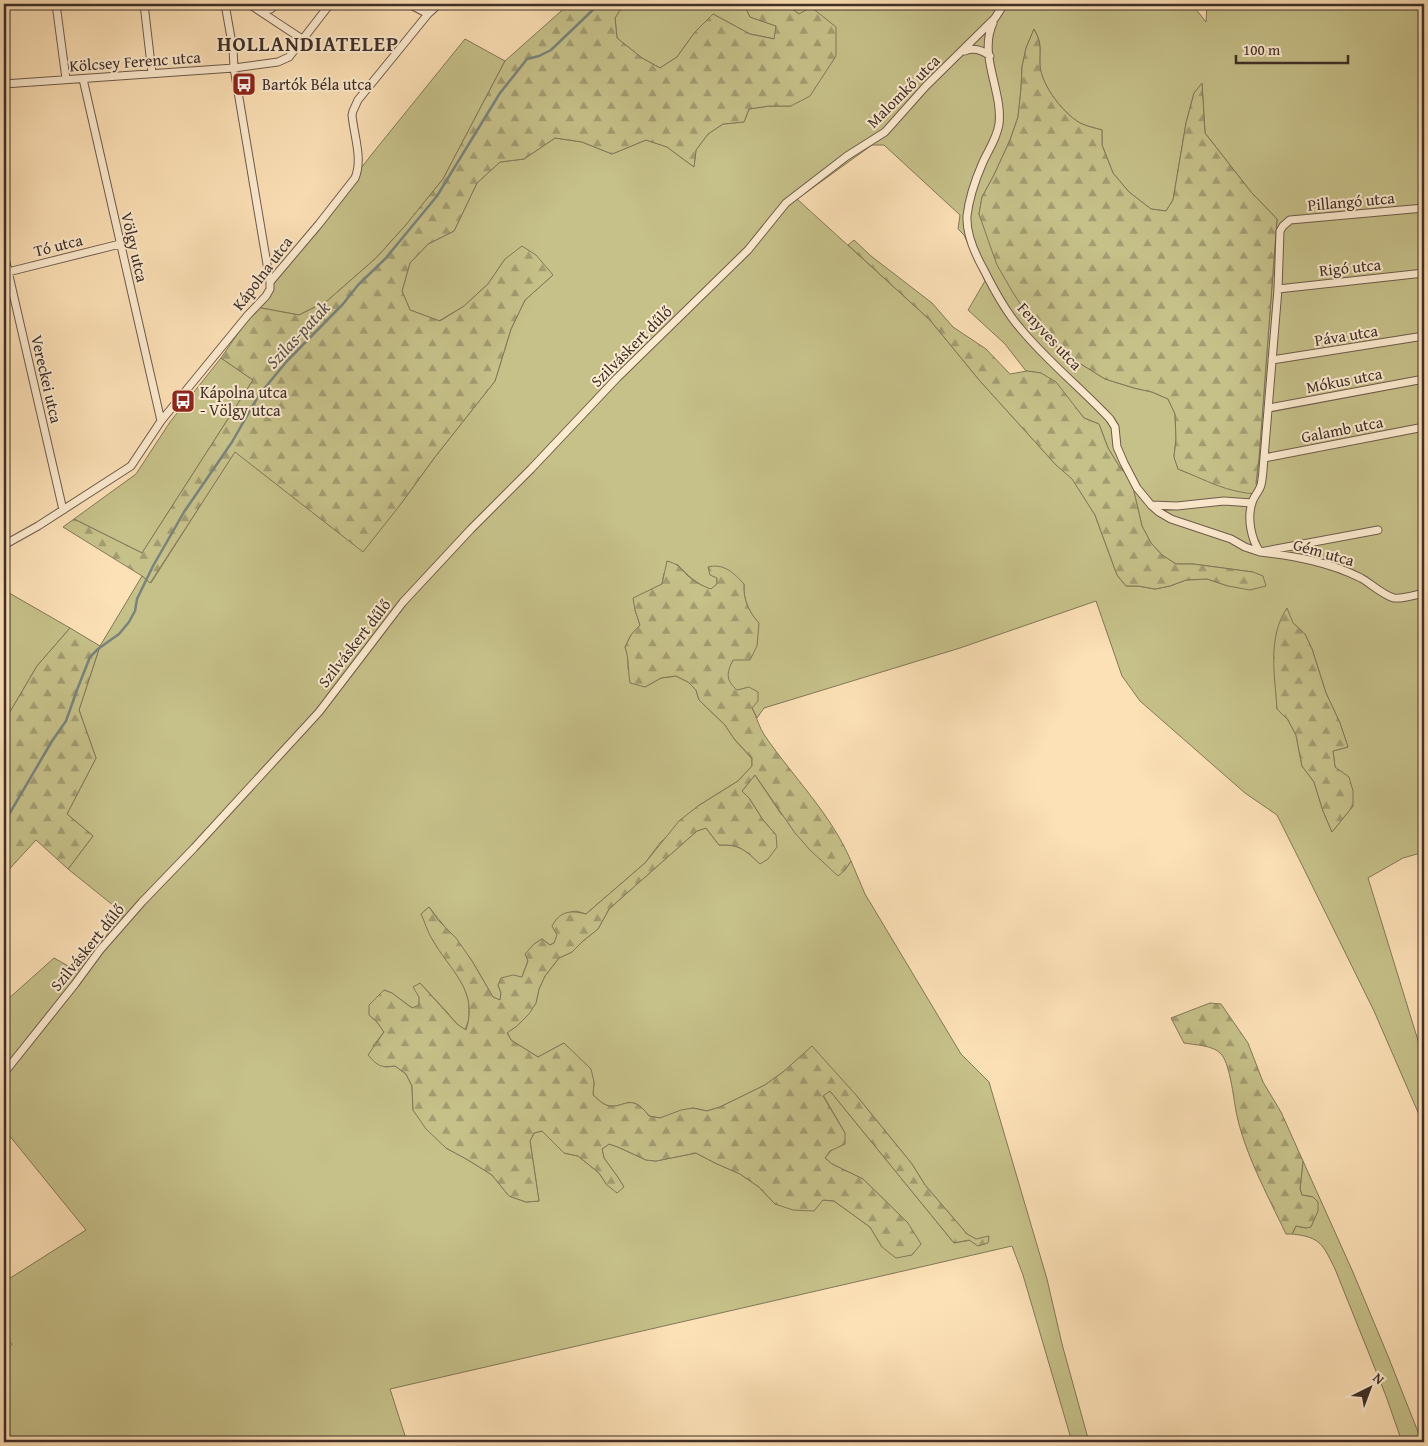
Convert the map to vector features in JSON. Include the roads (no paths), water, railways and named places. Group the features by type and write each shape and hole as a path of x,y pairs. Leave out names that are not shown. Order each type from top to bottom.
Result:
{"street":[{"path":"56,4 66,79"},
{"path":"144,4 152,73"},
{"path":"225,4 270,282"},
{"path":"249,4 302,39"},
{"path":"260,11 271,9 275,4"},
{"name":"Kölcsey Ferenc utca","path":"4,84 234,68 278,62 289,57 330,4"},
{"path":"409,4 428,14"},
{"name":"Kápolna utca","path":"4,545 131,466 161,421 247,316 266,296 270,289 270,282 355,178 358,171 358,159 353,111 358,100 428,14 439,4"},
{"name":"Malomkő utca","path":"748,250 786,203 847,156 885,132 926,86 995,18 1004,4"},
{"name":"Fenyves utca","path":"995,18 989,37 990,56 998,100 999,123 969,205 967,222 976,255 1018,326 1110,419 1115,427 1117,447 1124,463 1137,488 1151,505 1170,519 1231,539 1245,547 1260,552"},
{"path":"963,51 974,49 990,56"},
{"name":"Völgy utca","path":"83,79 161,421"},
{"name":"Pillangó utca","path":"1278,289 1280,232 1283,226 1290,220 1424,208"},
{"name":"Tó utca","path":"6,272 120,244"},
{"name":"Szilváskert dűlő","path":"4,1073 100,950 142,902 319,712 409,596 616,378 748,250"},
{"name":"Vereckei utca","path":"4,254 6,272 63,510"},
{"name":"Rigó utca","path":"1278,289 1424,273"},
{"path":"1278,289 1261,485 1252,503 1250,520 1255,545 1260,552 1378,530"},
{"name":"Páva utca","path":"1272,360 1424,336"},
{"name":"Mókus utca","path":"1269,408 1424,379"},
{"name":"Galamb utca","path":"1264,458 1424,427"},
{"path":"1151,505 1177,506 1224,500 1252,503"},
{"name":"Gém utca","path":"1260,552 1312,560 1340,569 1361,578 1386,595 1395,598 1424,593"}],"waterway":[{"name":"Szilas-patak","path":"4,823 52,741 66,721 90,657 119,634 129,622 135,611 137,599 153,566 184,512 232,442 259,395 287,361 385,259 437,196 500,93 527,59 551,50 599,4"}],"place":[{"name":"Bartók Béla utca","path":"244,84"},
{"name":"Kápolna utca - Völgy utca","path":"183,401"}],"district":[{"name":"HOLLANDIATELEP","path":"308,44"}]}
